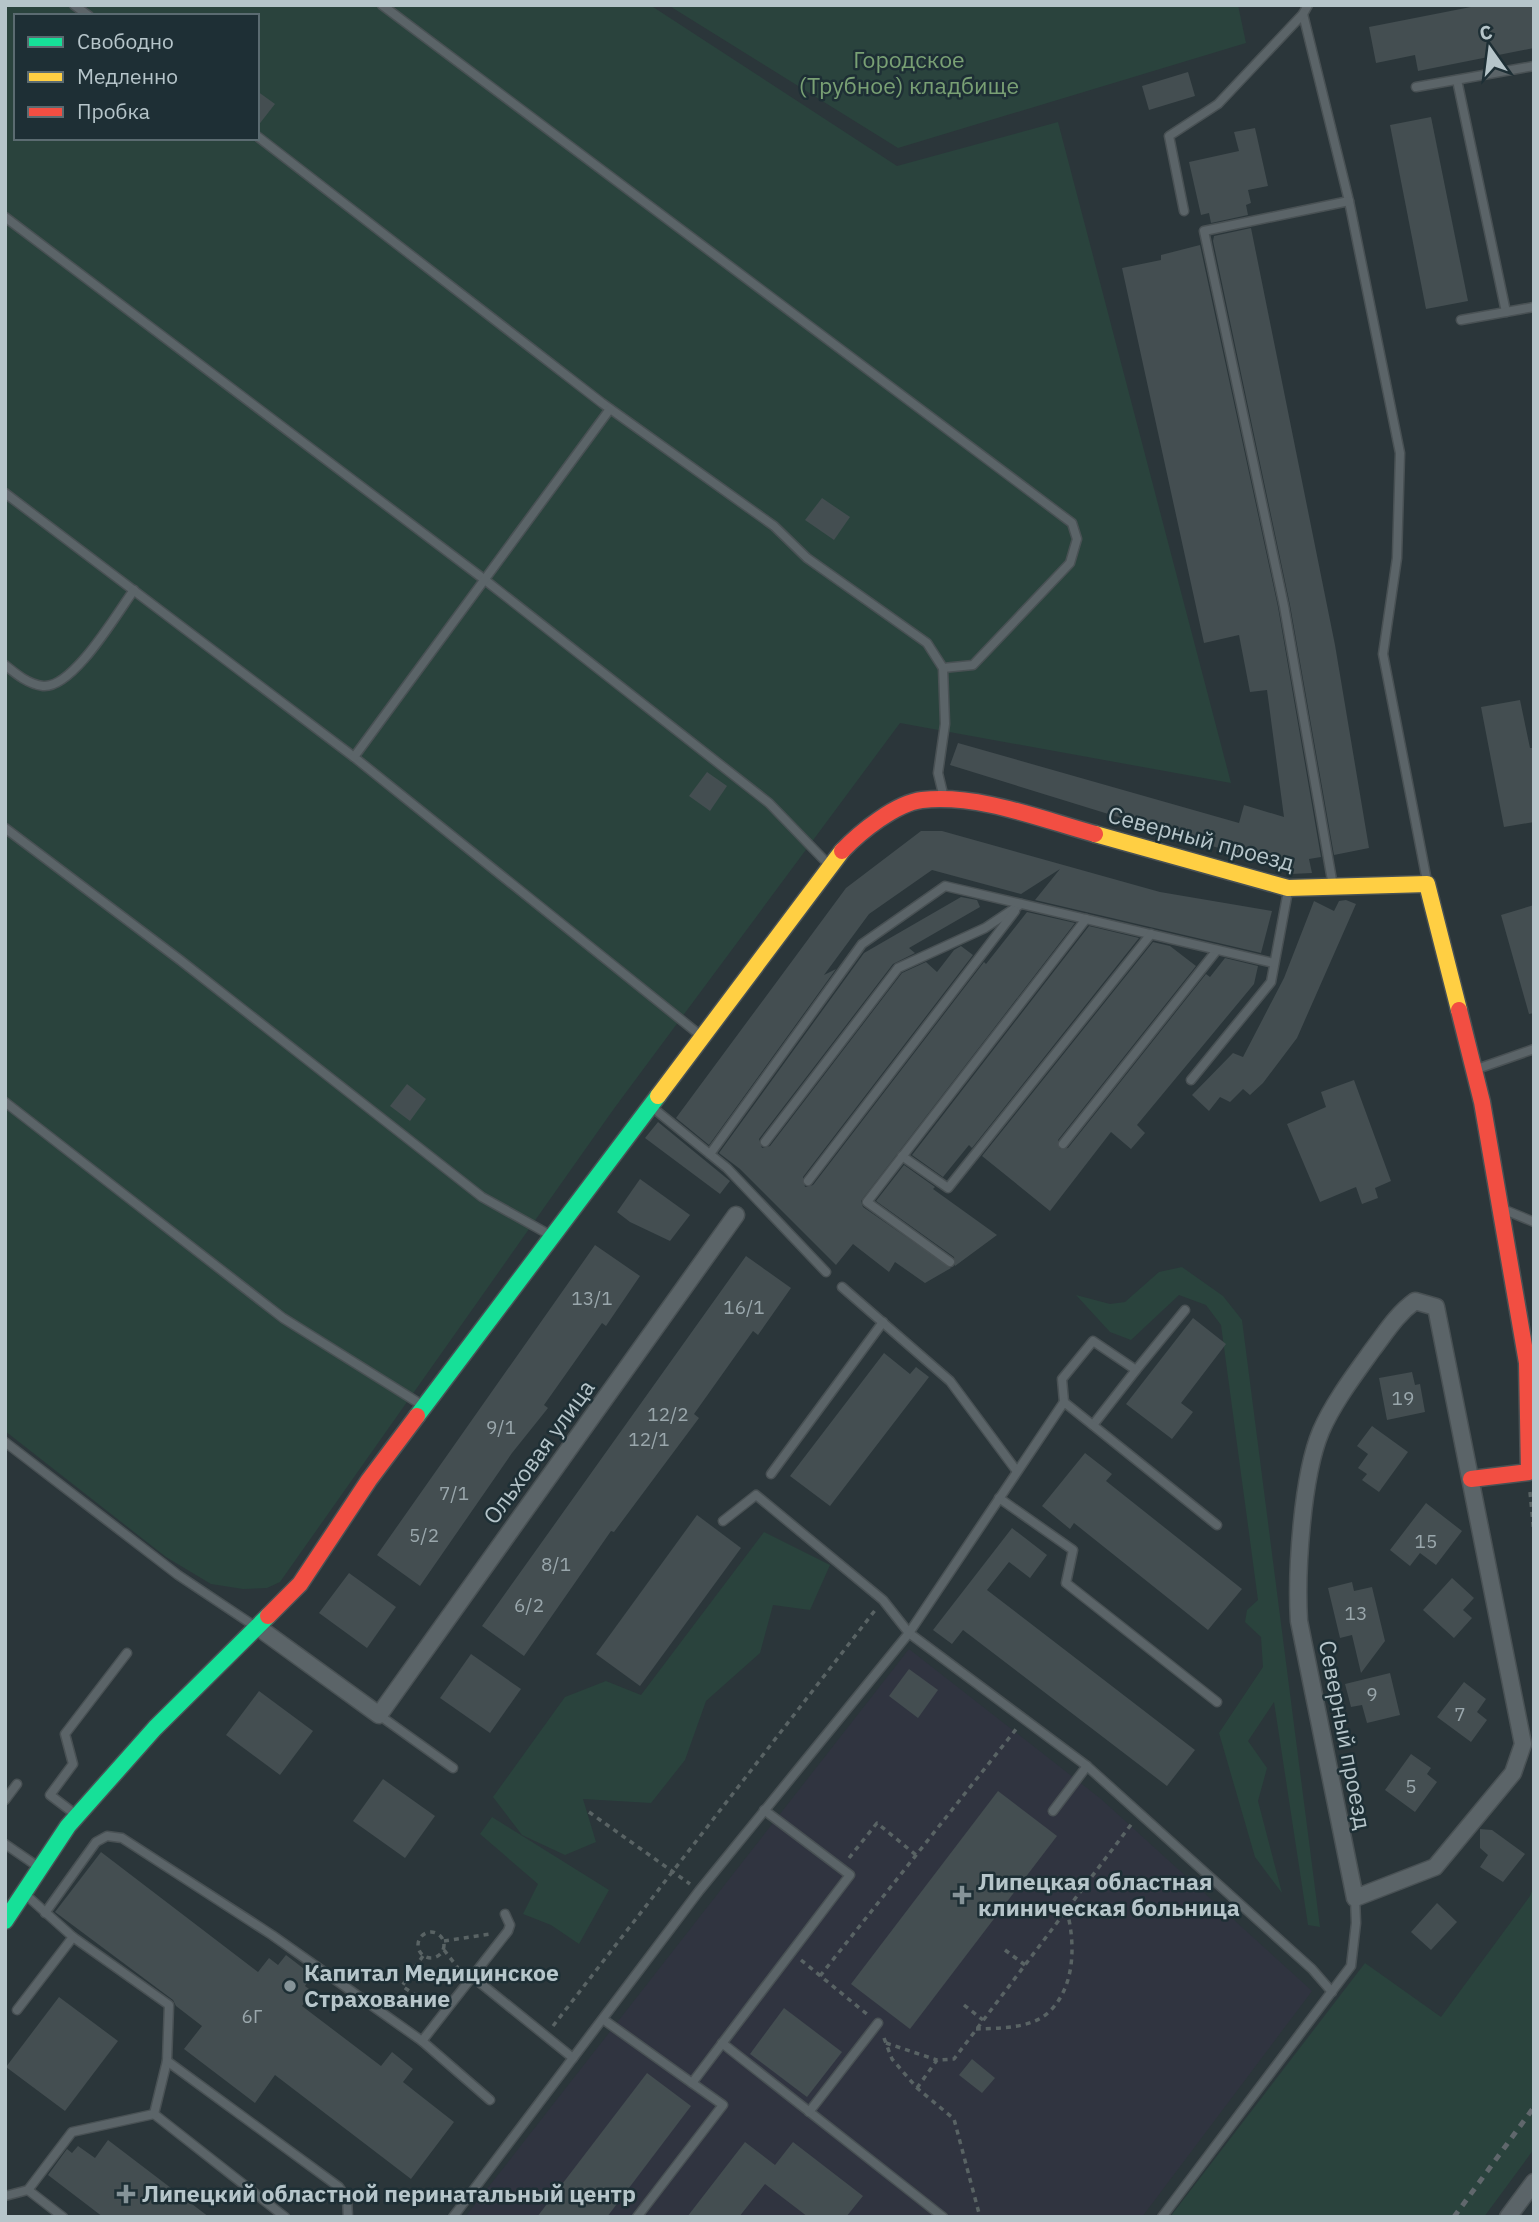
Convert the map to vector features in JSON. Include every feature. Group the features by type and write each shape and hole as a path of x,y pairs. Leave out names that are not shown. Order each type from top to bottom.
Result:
{"street":[{"name":"Северный проезд","path":"5,1922 78,1815 155,1728 300,1584 369,1480 844,849 880,818 920,800 974,802 1288,888 1427,884"},
{"path":"1427,884 1474,1070 1502,1209 1527,1363 1532,1472 1471,1479"},
{"name":"Ольховая улица","path":"379,1715 736,1215"},
{"name":"Северный проезд","path":"1415,1301 1436,1307 1523,1744 1513,1773 1435,1867 1355,1898 1303,1645 1297,1582 1307,1492 1321,1431 1363,1363 1401,1312 1415,1301"},
{"path":"258,1628 379,1715"},
{"path":"1508,2217 1534,2182"}],"lane":[{"path":"382,5 1072,523 1077,538 1070,563 973,665 943,668"},
{"path":"1184,211 1169,136 1218,104 1303,14 1308,5"},
{"path":"1303,14 1349,201 1400,453 1397,558 1383,654 1427,884"},
{"path":"1416,87 1534,66"},
{"path":"1457,80 1506,312"},
{"path":"259,138 610,409 774,526 807,558 927,643 943,668 945,723 938,773 944,801"},
{"path":"1333,886 1284,606 1204,232 1349,201"},
{"path":"5,217 485,580 769,803 831,867"},
{"path":"1461,320 1534,307"},
{"path":"354,757 610,409"},
{"path":"5,493 354,757 702,1037"},
{"path":"5,665 23,679 43,686 56,684 75,670 134,590"},
{"path":"5,828 482,1197 552,1237"},
{"path":"710,1154 862,944 944,886 1274,963"},
{"path":"1191,1080 1271,982 1288,888"},
{"path":"765,1142 898,968 985,928 1021,904"},
{"path":"808,1181 1021,904"},
{"path":"950,1262 867,1202 1086,919"},
{"path":"902,1156 948,1188 1151,934"},
{"path":"1063,1144 1216,950"},
{"path":"1474,1070 1534,1049"},
{"path":"654,1101 826,1272"},
{"path":"5,1102 283,1318 425,1407"},
{"path":"1502,1209 1534,1222"},
{"path":"842,1287 950,1381 1016,1470"},
{"path":"1093,1425 1185,1310"},
{"path":"771,1475 883,1322"},
{"path":"453,2217 699,1891 909,1633 1064,1402 1062,1379 1093,1341 1136,1370"},
{"path":"1064,1402 1217,1525"},
{"path":"5,1441 168,1568 258,1628"},
{"path":"723,1521 756,1495 883,1600 909,1633 1087,1766 1312,1969 1332,1992"},
{"path":"999,1498 1073,1550 1066,1583 1217,1702"},
{"path":"78,1815 50,1795 73,1764 65,1734 127,1653"},
{"path":"379,1715 453,1768"},
{"path":"1053,1811 1087,1766"},
{"path":"5,1800 17,1784"},
{"path":"692,2083 850,1875 764,1810"},
{"path":"45,1913 96,1842 107,1836 122,1838 272,1936 422,2041 490,2100"},
{"path":"5,1843 41,1869"},
{"path":"24,1894 73,1937 169,2005 167,2061 154,2114"},
{"path":"1162,2217 1351,1966 1356,1923 1355,1898"},
{"path":"422,2041 508,1931 510,1925 505,1914"},
{"path":"17,2010 73,1937"},
{"path":"479,1982 573,2058"},
{"path":"604,2020 723,2105 637,2217"},
{"path":"809,2112 878,2023"},
{"path":"722,2043 943,2217"},
{"path":"167,2061 339,2187 347,2199 348,2217"},
{"path":"5,2196 28,2190 72,2132 154,2114"},
{"path":"154,2114 285,2217"},
{"path":"28,2190 63,2217"}],"path":[{"path":"1532,1472 1534,1534"},
{"path":"545,2036 883,1600"},
{"path":"820,1976 1025,1718"},
{"path":"589,1812 699,1891"},
{"path":"886,2043 937,2060 954,2059 1140,1812"},
{"path":"841,1868 877,1823 916,1855"},
{"path":"976,2029 1003,2028 1027,2023 1050,2011 1063,1989 1072,1961 1073,1936 1066,1910"},
{"path":"444,1950 438,1956 430,1958 423,1955 418,1948 418,1940 424,1934 432,1932 444,1941 497,1933"},
{"path":"444,1941 444,1950 465,1977"},
{"path":"1005,1950 1025,1965"},
{"path":"791,1952 878,2023 892,2059 917,2088 954,2119 980,2217"},
{"path":"423,1955 402,1986 443,2014"},
{"path":"964,2006 983,2020"},
{"path":"917,2088 937,2060"}],"shaded area":[{"name":"Липецкая областная клиническая больница","path":"909,1649 1101,1799 1312,1991 1142,2217 465,2217"}],"green space":[{"path":"5,5 650,5 897,166 1058,122 1231,783 900,723 613,1110 280,1582 267,1588 243,1589 211,1584 166,1557 5,1431"},
{"name":"Городское (Трубное) кладбище","path":"668,5 1238,5 1246,43 898,148"},
{"path":"1182,1267 1223,1296 1242,1320 1320,1927 1308,1925 1274,1702 1248,1741 1267,1768 1258,1801 1282,1893 1255,1857 1219,1733 1263,1667 1261,1637 1245,1622 1247,1610 1258,1600 1221,1325 1206,1305 1179,1295 1131,1340 1110,1332 1076,1295 1110,1304 1125,1302 1159,1272"},
{"path":"764,1532 830,1565 810,1610 773,1605 760,1653 706,1701 685,1760 651,1803 583,1799 596,1842 565,1855 522,1835 493,1797 565,1697 606,1681 641,1695"},
{"path":"492,1817 609,1890 579,1944 551,1925 523,1914 538,1884 480,1834"},
{"path":"1534,1886 1534,2149 1484,2217 1170,2217 1365,1963 1441,2017 1530,1896"}],"building":[{"path":"1481,5 1534,5 1534,48 1418,71 1415,55 1376,63 1369,27"},
{"path":"1188,72 1195,96 1149,110 1142,86"},
{"path":"259,92 275,104 259,124"},
{"path":"1431,117 1468,301 1426,309 1390,125"},
{"path":"1255,128 1268,186 1248,190 1251,203 1246,205 1248,215 1211,223 1209,213 1201,215 1189,162 1239,151 1234,132"},
{"path":"1251,228 1335,645 1369,848 1334,855 1290,605 1213,241 1214,236"},
{"path":"1200,245 1278,607 1321,857 1309,859 1312,873 1291,874 1290,870 950,765 958,743 1239,823 1244,805 1284,817 1267,690 1250,692 1239,635 1204,643 1122,268 1161,260 1161,255"},
{"path":"822,498 850,517 834,540 805,520"},
{"path":"1520,700 1530,748 1534,748 1534,822 1504,827 1481,707"},
{"path":"707,772 727,786 710,811 689,796"},
{"path":"921,831 942,831 1160,892 1272,911 1261,953 1035,900 1060,869 1021,894 932,870 869,914 824,975 836,969 709,1145 676,1118 846,888"},
{"path":"961,897 977,900 980,907 909,948 915,953 893,964 759,1139 762,1148 770,1146 902,973 926,962 937,972 954,950 961,946 973,955 803,1177 805,1187 813,1185 984,962 986,964 1027,912 1075,923 861,1201 863,1207 951,1268 925,1283 895,1262 889,1272 853,1244 836,1265 740,1169 719,1153 864,953"},
{"path":"1346,900 1356,904 1297,1038 1263,1083 1250,1095 1243,1089 1230,1102 1220,1097 1209,1111 1192,1095 1233,1053 1243,1057 1284,978 1314,901 1334,911 1339,901"},
{"path":"1534,905 1534,1013 1529,1014 1501,915"},
{"path":"1089,926 1139,938 972,1148 969,1145 943,1177 912,1155"},
{"path":"1153,942 1170,946 1196,966 1058,1140 1060,1149 1068,1148 1206,974 1210,977 1225,958 1258,966 1254,984 1137,1125 1145,1133 1131,1149 1111,1132 1050,1211 982,1156"},
{"path":"1354,1080 1391,1181 1375,1188 1378,1198 1362,1204 1356,1187 1320,1202 1287,1124 1326,1107 1321,1092"},
{"path":"407,1084 426,1099 410,1121 390,1106"},
{"path":"658,1122 730,1181 720,1194 645,1138"},
{"path":"904,1165 997,1235 955,1266 954,1257 876,1201"},
{"path":"640,1179 690,1215 670,1241 630,1222 617,1212"},
{"path":"595,1245 640,1276 606,1326 602,1323 544,1405 548,1408 512,1453 420,1586 377,1555"},
{"path":"746,1256 791,1288 758,1335 753,1331 694,1414 699,1418 614,1532 611,1531 524,1656 482,1626"},
{"path":"1193,1318 1226,1344 1181,1403 1193,1412 1172,1439 1126,1404"},
{"path":"884,1353 910,1374 916,1367 929,1377 830,1506 790,1476"},
{"path":"1412,1372 1415,1385 1420,1384 1425,1412 1387,1420 1379,1378"},
{"path":"1372,1426 1408,1452 1379,1492 1362,1480 1367,1474 1358,1468 1368,1454 1357,1446"},
{"path":"1085,1453 1112,1474 1106,1481 1242,1589 1208,1630 1074,1523 1070,1529 1042,1506"},
{"path":"1426,1503 1462,1531 1436,1565 1420,1553 1410,1566 1390,1550"},
{"path":"697,1515 741,1548 640,1686 596,1654"},
{"path":"1012,1528 1047,1555 1030,1578 1009,1562 987,1590 1195,1750 1167,1786 963,1630 952,1644 933,1630"},
{"path":"349,1573 396,1607 367,1648 319,1613"},
{"path":"1452,1578 1474,1598 1463,1610 1472,1618 1454,1638 1423,1610"},
{"path":"1352,1582 1354,1591 1372,1587 1385,1641 1361,1673 1352,1635 1340,1638 1328,1588"},
{"path":"471,1654 521,1689 490,1733 440,1698"},
{"path":"909,1669 938,1690 918,1718 889,1696"},
{"path":"1390,1673 1400,1715 1367,1723 1362,1705 1351,1707 1345,1684"},
{"path":"1464,1682 1486,1699 1477,1712 1487,1720 1471,1742 1437,1717"},
{"path":"259,1691 313,1731 280,1775 226,1735"},
{"path":"1411,1754 1431,1768 1427,1774 1437,1782 1415,1812 1385,1790"},
{"path":"383,1779 435,1816 405,1858 353,1821"},
{"path":"998,1791 1057,1836 910,2029 851,1984"},
{"path":"1480,1829 1492,1830 1525,1854 1503,1882 1480,1867 1488,1855 1480,1848"},
{"path":"101,1852 258,1972 269,1958 278,1965 286,1955 312,1975 305,1986 313,1992 302,2006 381,2066 392,2052 413,2069 403,2082 454,2122 411,2179 275,2075 255,2103 184,2049 202,2026 176,2006 173,2000 55,1912"},
{"path":"1437,1903 1457,1922 1431,1950 1411,1932"},
{"path":"59,1997 118,2041 65,2111 6,2067"},
{"path":"784,2008 842,2052 807,2097 750,2054"},
{"path":"972,2059 995,2078 982,2093 959,2075"},
{"path":"647,2073 691,2106 607,2217 537,2217"},
{"name":"Липецкий областной перинатальный центр","path":"108,2140 209,2217 103,2217 48,2175 67,2149 72,2153 78,2146 95,2158"},
{"path":"745,2142 775,2165 793,2142 863,2196 846,2217 808,2217 765,2184 739,2217 687,2217"}],"railway":[{"path":"1454,2217 1534,2107"}],"traffic: fast":[{"path":"417,1416 658,1096"},
{"path":"5,1921 68,1826 155,1728 268,1616"}],"traffic: slow":[{"path":"1095,834 1288,888 1427,884 1459,1010"},
{"path":"658,1096 842,851"}],"traffic: jam":[{"path":"842,851 858,835 890,812 922,800 944,799 988,804 1095,834"},
{"path":"1459,1010 1482,1102 1527,1363 1529,1472 1471,1479"},
{"path":"268,1616 300,1584 369,1480 417,1416"}],"place":[{"name":"Липецкая областная клиническая больница","path":"962,1895"},
{"name":"Капитал Медицинское Страхование","path":"290,1986"},
{"name":"Липецкий областной перинатальный центр","path":"126,2194"}]}
